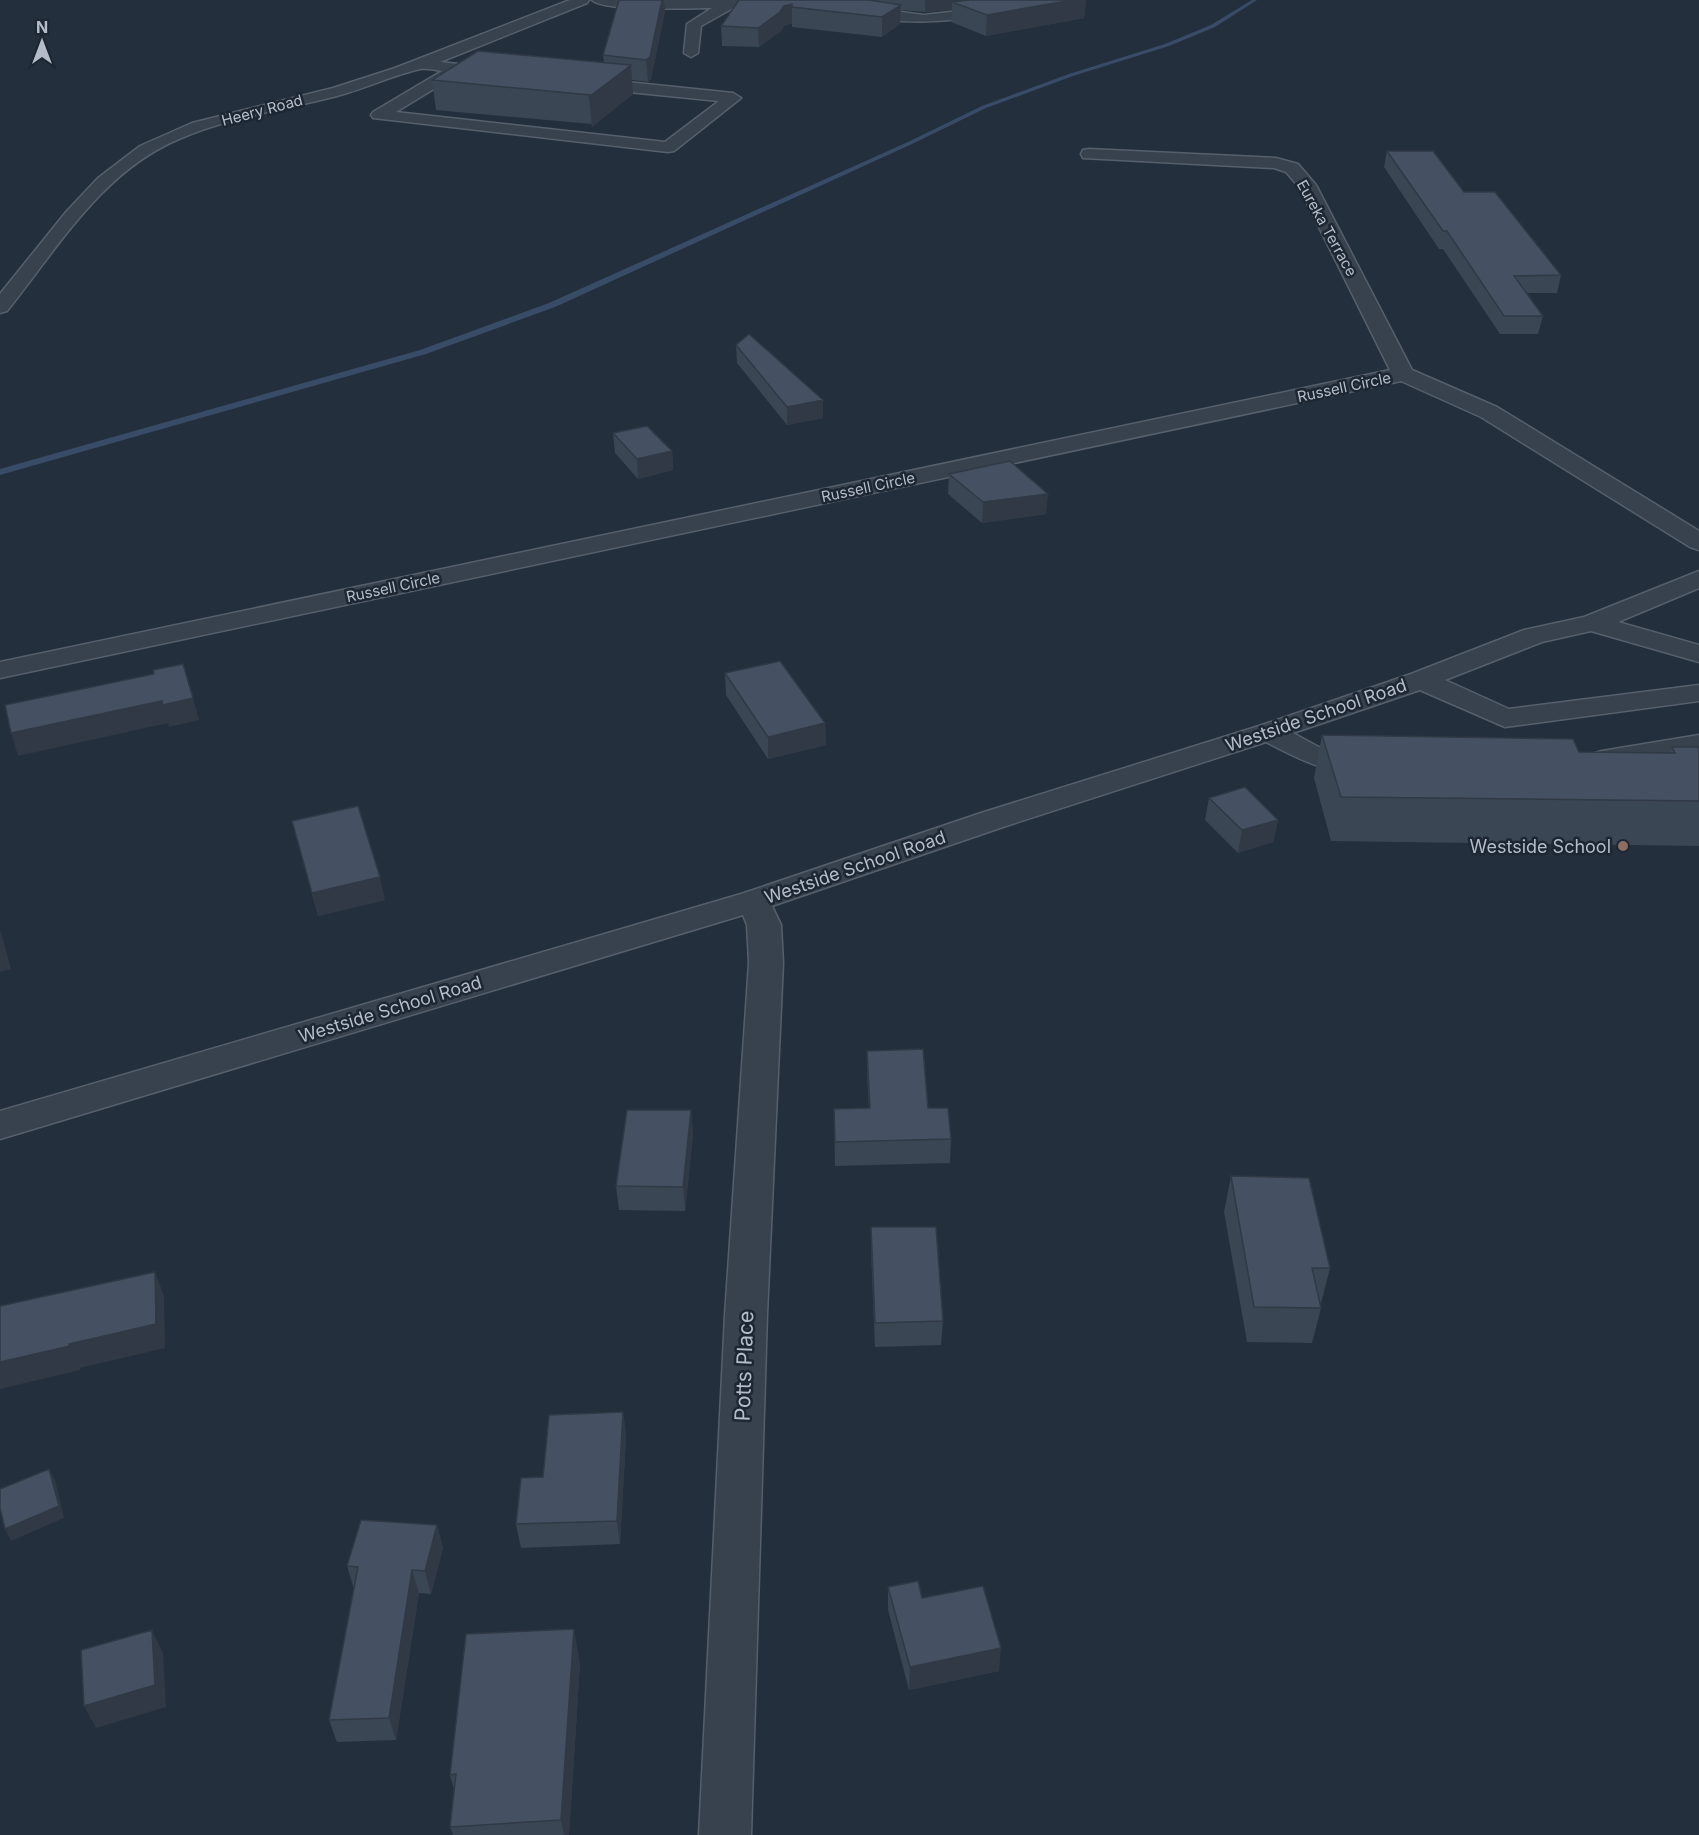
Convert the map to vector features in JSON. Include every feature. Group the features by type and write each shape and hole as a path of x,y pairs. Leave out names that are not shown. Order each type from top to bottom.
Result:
{"street":[{"name":"Heery Road","path":"0,307 50,240 101,185 123,165 152,147 179,134 217,121 337,91 419,64 582,0"},
{"path":"599,0 639,4 793,3"},
{"path":"840,7 903,18 925,19 954,16 1038,0"},
{"path":"691,53 694,24 734,2"},
{"path":"419,64 508,74"},
{"path":"457,69 379,115 668,147 733,98 568,81"},
{"name":"Eureka Terrace","path":"1089,154 1231,159 1276,163 1292,168 1307,185 1403,374"},
{"name":"Russell Circle","path":"0,670 1403,374 1489,412 1699,542"},
{"name":"Westside School Road","path":"0,1125 753,901 992,820 1269,732 1421,680 1534,636 1592,623 1699,579"},
{"path":"1592,623 1699,654"},
{"path":"1421,680 1505,718 1699,693"},
{"path":"1269,732 1320,759 1391,764"},
{"path":"1580,762 1699,744"},
{"name":"Potts Place","path":"725,1835 746,1315 766,963 764,925 753,901"}],"building":[{"path":"619,0 662,0 650,57 646,60 603,55"},
{"path":"739,0 869,0 901,5 882,17 792,7 792,4 784,6 780,12 758,28 721,26"},
{"path":"1072,0 987,15 952,2"},
{"path":"478,51 631,65 589,97 590,95 432,80"},
{"path":"1387,151 1433,151 1464,192 1495,192 1561,275 1514,276 1543,316 1504,316 1447,231 1443,231"},
{"path":"749,334 823,400 787,407 736,345"},
{"path":"647,426 672,451 637,459 613,433"},
{"path":"1010,461 1048,494 983,502 949,474"},
{"path":"780,661 825,723 768,737 725,673"},
{"path":"183,664 193,698 163,705 162,701 11,733 5,705 154,674 153,670"},
{"path":"1322,735 1573,739 1579,752 1675,753 1672,747 1699,747 1699,801 1341,797"},
{"path":"1245,787 1278,820 1242,830 1209,798"},
{"path":"358,806 380,877 312,893 292,821"},
{"path":"923,1049 928,1108 948,1108 951,1139 835,1142 834,1109 870,1108 867,1051"},
{"path":"627,1110 691,1110 683,1187 616,1186"},
{"path":"1231,1176 1309,1178 1330,1268 1312,1268 1321,1308 1254,1307"},
{"path":"871,1227 936,1227 943,1321 875,1323"},
{"path":"155,1272 156,1324 0,1362 0,1306"},
{"path":"623,1412 617,1521 516,1524 521,1478 543,1477 549,1415"},
{"path":"49,1469 59,1506 5,1529 0,1508 0,1489"},
{"path":"361,1520 437,1525 425,1571 412,1570 389,1718 329,1720 358,1567 347,1566"},
{"path":"918,1581 922,1598 983,1586 1001,1648 910,1667 888,1587"},
{"path":"574,1629 561,1820 450,1827 456,1774 450,1775 466,1634"},
{"path":"152,1630 155,1685 84,1706 81,1650"}],"waterway":[{"path":"0,472 423,352 552,305 910,143 984,107 1071,75 1167,45 1213,26 1255,0"}],"place":[{"name":"Westside School","path":"1623,846"}]}
